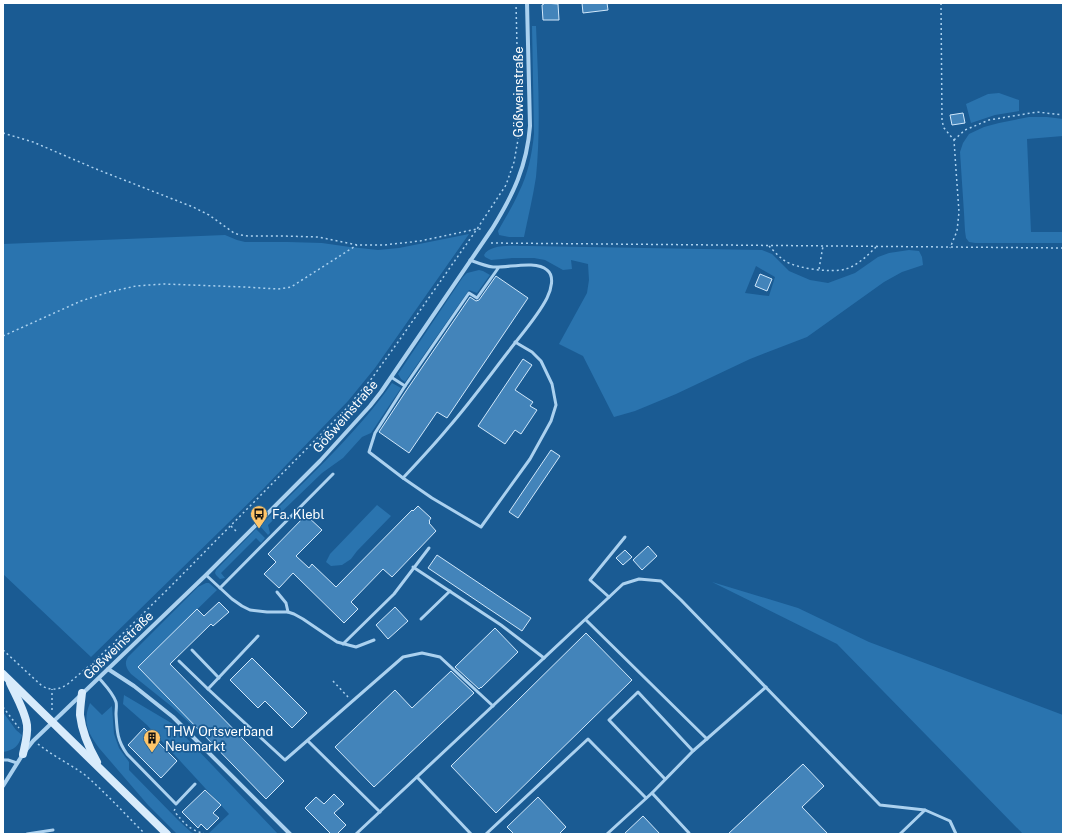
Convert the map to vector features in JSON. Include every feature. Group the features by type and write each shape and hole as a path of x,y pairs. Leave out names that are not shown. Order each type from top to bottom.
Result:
{"main road":[{"path":"5,676 166,834"},
{"path":"5,676 15,695 27,726 23,754"},
{"path":"82,693 80,706 81,723 88,743 100,768"}],"street":[{"name":"Gößweinstraße","path":"3,786 23,754 52,722 206,575 320,461 370,406 492,229 506,207 513,192 528,148 530,126 527,3"},
{"path":"108,669 134,686 173,717 290,834"}],"lane":[{"path":"403,478 448,429 516,342 548,298 552,286 551,277 548,270 540,266 531,264 499,267 480,264 470,260"},
{"path":"499,267 477,298 469,293 405,386 375,433 369,452 432,498 481,527 530,459 551,422 556,405 552,384 542,361 532,352 516,342"},
{"path":"391,377 405,386"},
{"path":"220,588 333,474"},
{"path":"609,597 590,580 625,537"},
{"path":"343,644 394,594 429,548"},
{"path":"414,567 501,625 544,658"},
{"path":"206,575 232,599 250,610 288,612 294,614 337,642 343,644 356,647 374,640"},
{"path":"356,834 623,584 639,579 660,581 681,600 880,805 925,810 950,821 956,834"},
{"path":"421,619 450,591"},
{"path":"277,592 286,603 288,612"},
{"path":"586,620 707,739"},
{"path":"208,689 258,636"},
{"path":"192,650 219,678"},
{"path":"179,661 286,760 403,657 422,654 440,657 493,706"},
{"path":"99,678 111,693 116,703 118,738 127,754 176,804 195,784"},
{"path":"608,834 652,793 693,751 766,687"},
{"path":"665,779 609,720 638,692 693,751"},
{"path":"486,834 588,739 646,798"},
{"path":"308,741 380,812"},
{"path":"3,760 17,763"},
{"path":"417,777 471,834"},
{"path":"652,793 689,833 688,834"},
{"path":"900,834 925,810"},
{"path":"27,834 53,830"}],"path":[{"path":"3,650 37,683 52,690 64,687 97,660 231,526 352,402 372,378 477,229 506,185 514,162 519,134 516,3"},
{"path":"941,3 942,121 944,128 954,140 959,212 957,231 950,248"},
{"path":"954,140 965,130 989,120 1037,112 1063,116"},
{"path":"3,133 33,142 96,169 193,206 240,235 318,237 357,245 384,245 404,243 477,229"},
{"path":"482,243 1063,248"},
{"path":"3,336 81,301 109,292 136,286 164,284 278,289 292,287 357,245"},
{"path":"769,246 786,261 797,266 833,271 847,269 863,260 876,247"},
{"path":"819,270 823,246"},
{"path":"231,526 238,533"},
{"path":"333,681 352,701"},
{"path":"52,690 52,722"},
{"path":"3,707 26,736"},
{"path":"34,741 70,764 85,776 145,834"},
{"path":"176,804 174,811 188,827 205,834"}],"shaded area":[{"path":"532,26 536,26 539,120 536,177 524,237 509,237 499,235 498,231 525,178 531,156 534,134"},
{"path":"999,93 1019,100 1019,111 995,115 971,123 966,104 988,94"},
{"path":"1029,117 1063,119 1063,136 1027,139 1031,232 1063,232 1063,243 969,242 966,238 965,231 960,152 963,143 969,134 984,127"},
{"path":"469,234 375,368 348,401 264,488 91,657 3,574 3,244 225,235 245,242 322,243 378,250 399,248"},
{"path":"510,246 762,250 772,254 789,271 810,280 828,283 855,273 878,257 889,253 909,250 919,251 922,257 923,265 902,272 884,282 807,337 750,359 676,394 635,411 614,417 583,356 559,344 587,293 589,280 588,264 571,260 572,269 563,270 545,260 534,258 512,258 491,260 484,255 487,251 497,247","holes":["756,266 775,277 769,296 745,293"]},
{"path":"479,270 490,275 477,293 469,290 405,382 398,374 463,277 467,273"},
{"path":"392,383 401,388 371,433 362,437 343,458 322,473 268,525 270,533 268,535 260,526 346,439 378,402"},
{"path":"377,505 391,516 351,559 342,565 331,566 326,562 330,554"},
{"path":"256,529 265,538 261,543 256,538 221,573 225,578 220,579 215,573 216,570"},
{"path":"712,582 798,608 869,642 1063,715 1063,834 1023,834 837,644"},
{"path":"209,583 217,590 138,667 219,750 171,706 131,674 126,663 128,657 198,587"},
{"path":"124,695 173,724 278,834 208,834 229,814 147,725 123,704"},
{"path":"90,703 102,715 112,706 114,734 119,748 129,762 129,770 178,820 195,834 177,834 148,805 99,748 89,732 86,722 86,716"},
{"path":"3,712 16,730 22,735 16,747 3,752"}],"building":[{"path":"544,3 558,4 559,20 543,20 542,5"},
{"path":"582,3 607,3 608,10 583,13"},
{"path":"963,113 965,123 952,125 950,115"},
{"path":"760,274 772,279 767,291 755,286"},
{"path":"496,276 528,298 447,418 437,412 409,453 379,432 470,297 476,301 479,300"},
{"path":"523,359 532,365 515,390 533,402 530,406 537,410 521,434 515,430 505,444 478,426"},
{"path":"551,450 560,456 518,518 509,512"},
{"path":"418,506 431,518 429,523 436,531 392,577 383,569 351,602 358,609 344,623 293,573 279,588 264,574 276,562 268,554 306,515 322,530 296,556 309,568 312,564 336,587 412,510 413,511"},
{"path":"648,546 657,556 642,570 633,560"},
{"path":"625,550 632,557 623,565 616,558"},
{"path":"437,555 531,618 522,631 428,568"},
{"path":"219,602 229,612 213,626 211,624 170,664 284,781 266,799 138,667 197,609 204,616"},
{"path":"395,607 408,621 388,639 376,625"},
{"path":"495,628 518,652 479,689 455,667"},
{"path":"586,633 632,680 496,813 451,766"},
{"path":"252,658 307,713 292,728 265,701 258,708 230,680"},
{"path":"451,671 474,693 374,787 335,747 395,690 412,708"},
{"name":"THW Ortsverband Neumarkt","path":"144,728 177,761 161,778 128,745"},
{"path":"803,764 824,786 802,807 828,834 728,834"},
{"path":"205,790 221,805 213,813 219,818 207,830 201,824 198,828 182,812"},
{"path":"334,794 344,804 334,813 346,825 337,834 331,834 305,808 316,797 324,804"},
{"path":"538,797 566,827 559,834 514,834 507,827"},
{"path":"643,816 660,834 624,834"}],"place":[{"name":"Fa. Klebl","path":"259,529"},
{"name":"THW Ortsverband Neumarkt","path":"152,753"}]}
